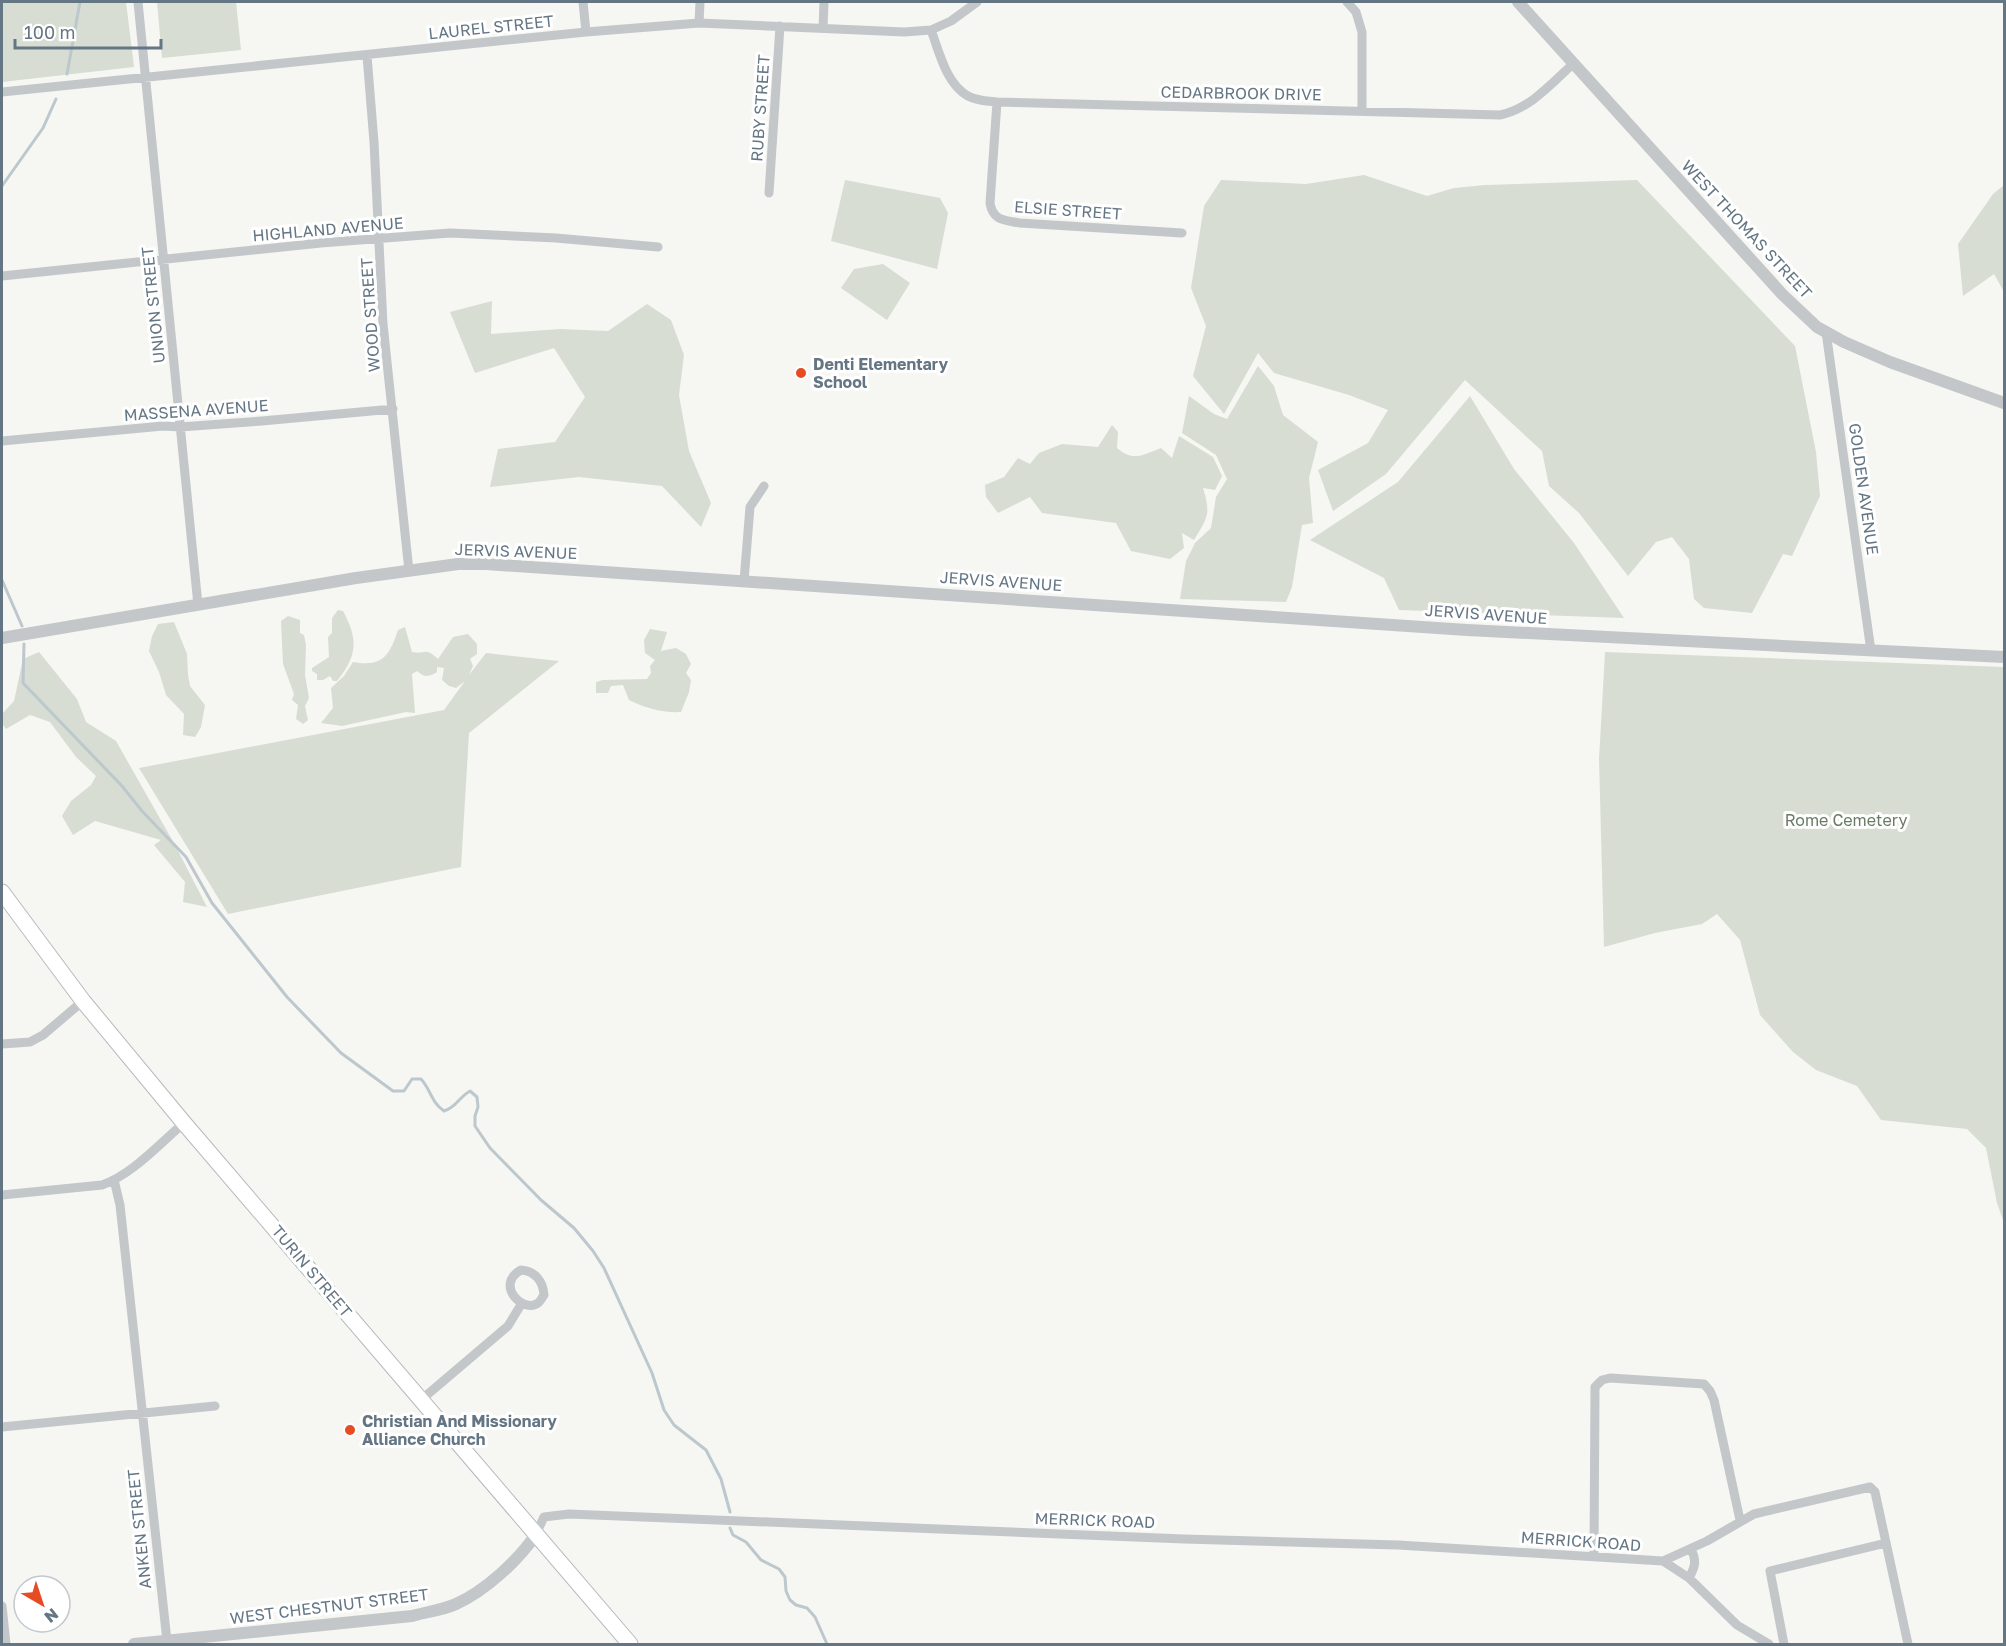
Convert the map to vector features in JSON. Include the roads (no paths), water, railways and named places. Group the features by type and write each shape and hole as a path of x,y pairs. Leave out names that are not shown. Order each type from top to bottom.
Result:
{"main road":[{"name":"TURIN STREET","path":"2,892 83,1001 184,1123 630,1644"}],"street":[{"name":"UNION STREET","path":"138,2 198,605"},
{"path":"583,2 586,32"},
{"path":"699,23 700,2"},
{"path":"822,28 824,2"},
{"name":"LAUREL STREET","path":"2,92 586,32 699,23 904,32 931,30 951,21 977,2"},
{"path":"1347,2 1356,12 1362,32 1362,111"},
{"name":"WEST THOMAS STREET","path":"1518,2 1782,294 1817,327 1844,342 1890,362 2004,403"},
{"name":"RUBY STREET","path":"769,193 780,26"},
{"name":"CEDARBROOK DRIVE","path":"931,30 947,71 963,92 977,100 997,102 1500,115 1514,112 1532,101 1574,63"},
{"name":"WOOD STREET","path":"366,56 384,324 409,571"},
{"name":"ELSIE STREET","path":"997,102 990,203 992,212 997,218 1020,223 1182,233"},
{"name":"HIGHLAND AVENUE","path":"2,276 450,233 556,238 658,247"},
{"name":"GOLDEN AVENUE","path":"1826,332 1870,651"},
{"name":"MASSENA AVENUE","path":"2,441 163,426 262,422 393,409"},
{"path":"744,581 750,507 755,496 764,486"},
{"name":"JERVIS AVENUE","path":"2,638 409,571 458,564 486,564 1479,630 2004,657"},
{"path":"2,1044 30,1042 43,1035 83,1001"},
{"path":"2,1195 102,1185 125,1173 184,1123"},
{"name":"ANKEN STREET","path":"114,1180 120,1205 167,1641"},
{"path":"421,1400 508,1326 522,1303"},
{"path":"1594,1556 1595,1387 1602,1380 1610,1378 1704,1384 1714,1400 1740,1520"},
{"path":"2,1427 215,1406"},
{"path":"1663,1561 1707,1541 1754,1514 1870,1487 1875,1492 1908,1644"},
{"name":"MERRICK ROAD","path":"536,1534 544,1517 569,1514 1184,1539 1398,1545 1663,1561"},
{"name":"WEST CHESTNUT STREET","path":"134,1644 411,1616 442,1608 469,1597 488,1583 525,1550 536,1534"},
{"path":"1784,1644 1770,1571 1886,1543"},
{"path":"1689,1578 1695,1558 1691,1549"},
{"path":"1663,1561 1689,1578 1737,1625 1769,1644"},
{"path":"2,1605 6,1644"}],"waterway":[{"path":"67,74 80,2"},
{"path":"2,186 43,128 56,99"},
{"path":"2,580 22,626"},
{"path":"24,644 23,683 122,786 142,811 186,857 212,903 287,997 341,1053 393,1091 404,1091 412,1079 421,1079 436,1104 444,1111 470,1091 477,1097 475,1126 490,1148 541,1200 574,1228 604,1268 652,1373 664,1410 674,1425 706,1450 721,1479 730,1512"},
{"path":"730,1528 733,1535 746,1542 761,1560 779,1569 785,1577 786,1591 790,1600 796,1605 807,1608 815,1617 827,1644"}],"place":[{"name":"Denti Elementary School","path":"801,373"},
{"name":"Christian And Missionary Alliance Church","path":"350,1430"}],"park label":[{"name":"Rome Cemetery","path":"1846,820"}]}
